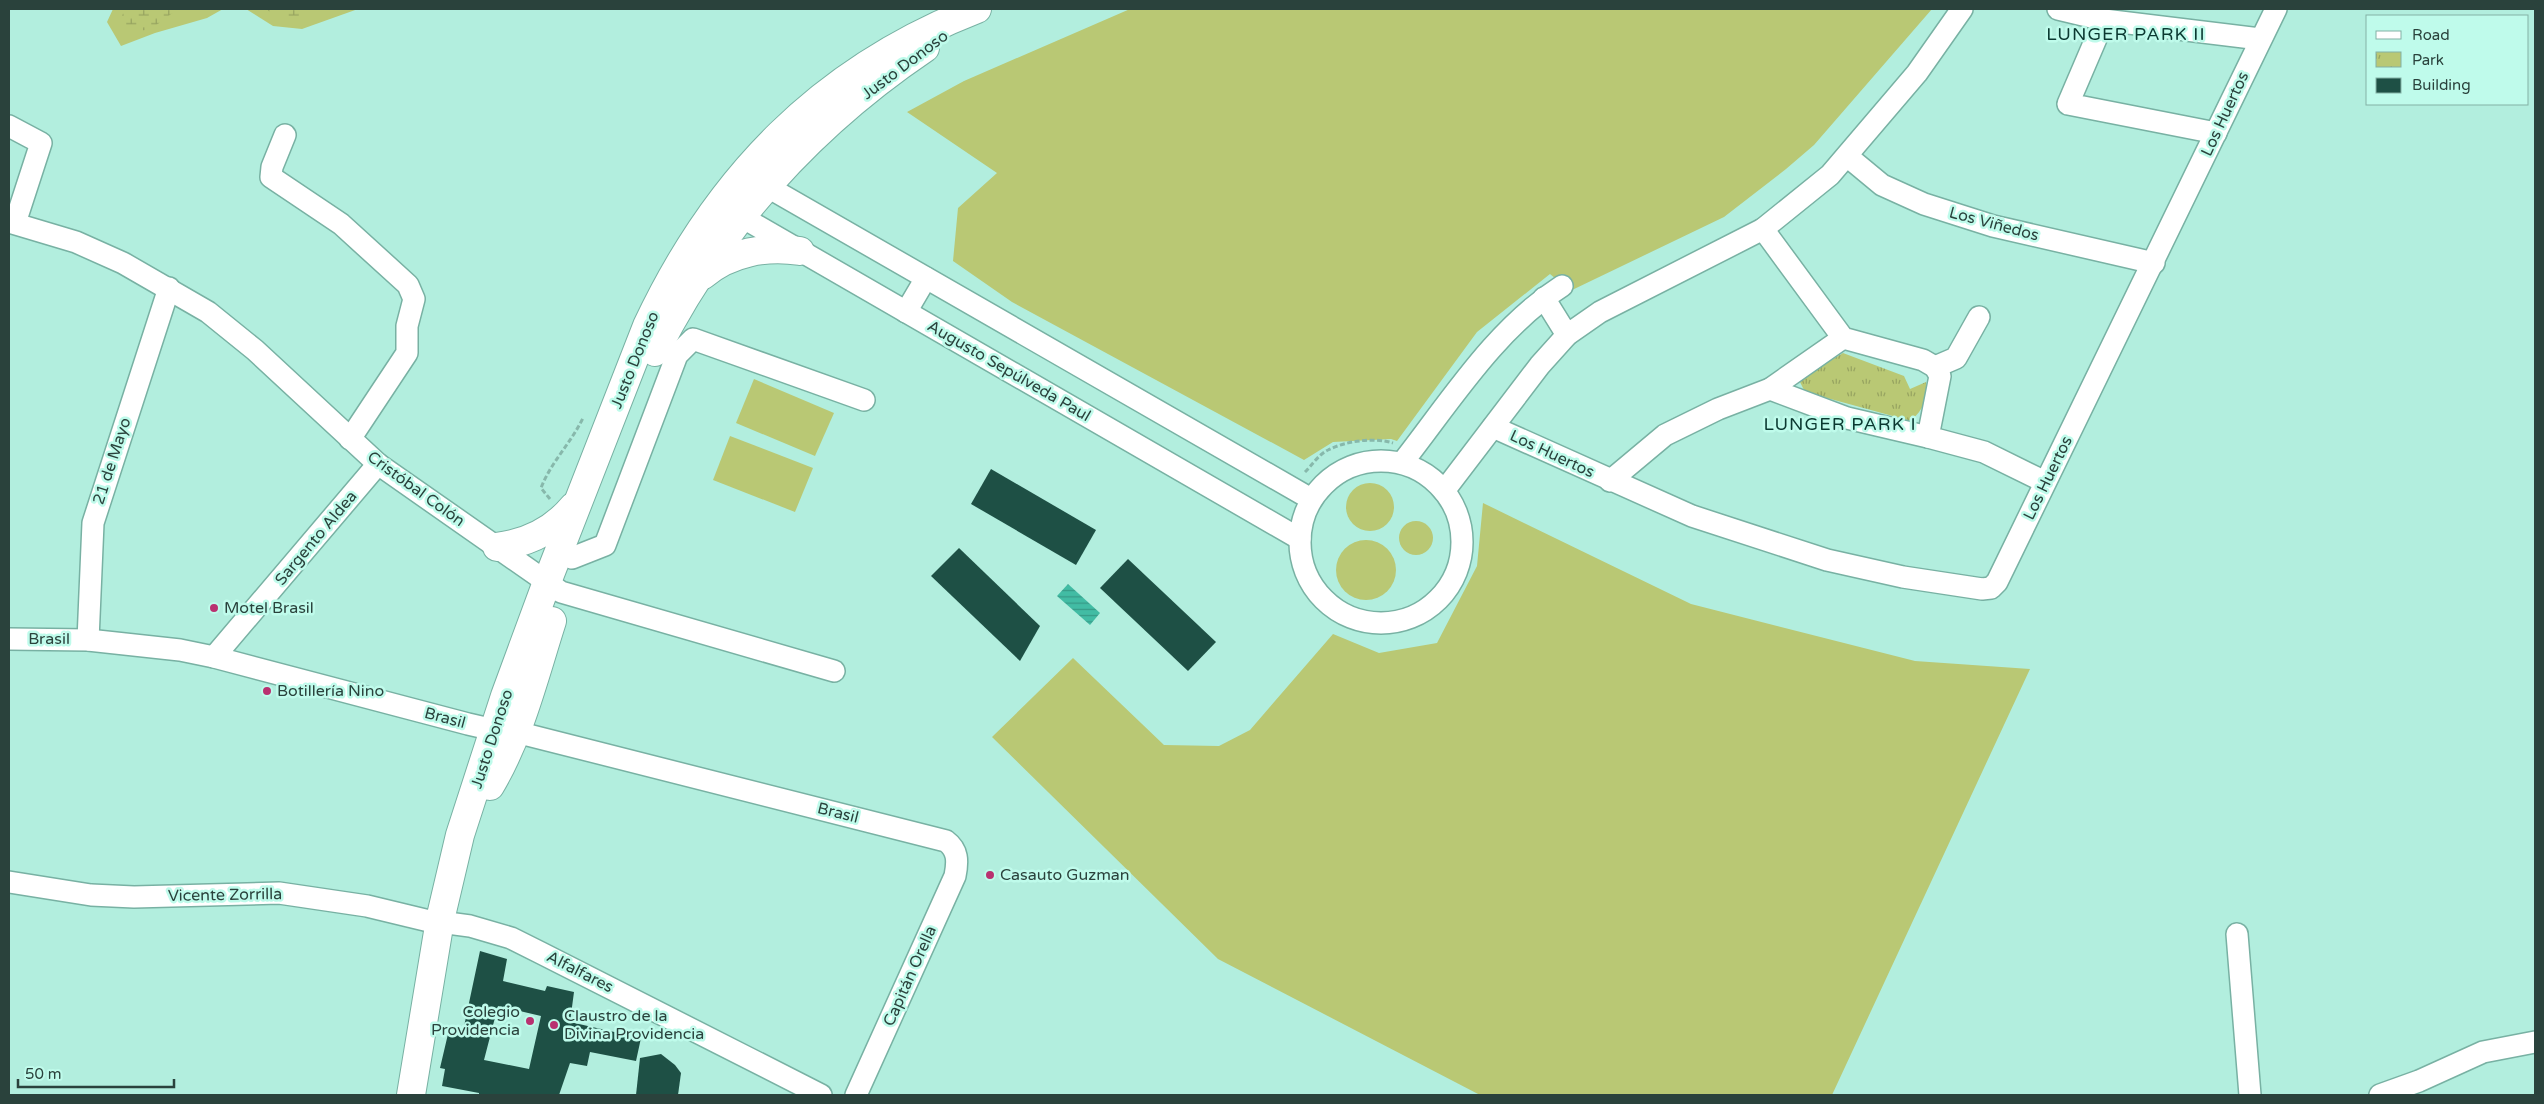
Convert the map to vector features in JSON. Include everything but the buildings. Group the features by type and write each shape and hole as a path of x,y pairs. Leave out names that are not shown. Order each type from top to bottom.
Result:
{"main road":[{"name":"Justo Donoso","path":"554,587 572,558 612,450 636,393 671,320 692,285 730,210 743,173 784,130 850,76 922,33 976,9"},
{"name":"Justo Donoso","path":"411,1095 440,920 460,835 502,766 505,731 554,587 584,486 662,294 684,255 730,210 766,186 810,141 882,80 985,9"},
{"path":"692,285 717,266 741,254 770,249 800,251"},
{"path":"497,547 529,540 548,530 572,507 584,486"}],"street":[{"path":"1444,491 1540,366 1567,335 1600,312 1763,229 1830,175 1917,73 1962,9"},
{"path":"2058,9 2104,20 2260,40"},
{"name":"Los Huertos","path":"1493,427 1610,481 1692,516 1827,560 1903,577 1982,589 1992,588 1997,582 2154,263 2276,9"},
{"path":"2104,20 2068,104 2216,133"},
{"path":"9,126 41,143 12,222"},
{"path":"285,135 272,167 271,177 341,224 408,285 414,299 407,326 407,353 350,439"},
{"name":"Los Viñedos","path":"1847,156 1882,185 1924,204 1993,226 2154,263"},
{"path":"743,173 1311,499"},
{"name":"Augusto Sepúlveda Paul","path":"730,210 1300,539"},
{"name":"Cristóbal Colón","path":"12,222 76,242 123,263 208,312 255,350 378,464 554,587 834,672"},
{"path":"1763,229 1843,338 1923,360 1936,366 1940,376 1928,437"},
{"path":"906,312 926,278"},
{"path":"1401,454 1444,491 1457,512 1462,537 1459,562 1449,586 1432,608 1405,619 1377,623 1349,617 1325,602 1308,580 1300,553 1300,525 1311,499 1329,478 1352,465 1401,454 1516,322 1544,298 1562,286"},
{"name":"21 de Mayo","path":"88,640 93,523 169,288"},
{"path":"1544,298 1567,335"},
{"path":"1936,366 1956,358 1979,317"},
{"name":"Los Huertos","path":"1610,481 1665,435 1718,409 1770,389 1843,338"},
{"path":"572,558 605,545 678,355 693,339 864,400"},
{"path":"1770,389 1847,418 1984,452 2045,482"},
{"name":"Sargento Aldea","path":"214,657 378,464"},
{"name":"Brasil","path":"9,639 88,640 152,646 214,657 946,841 953,846 957,855"},
{"name":"Capitán Orella","path":"856,1095 955,876 957,855"},
{"name":"Vicente Zorrilla","path":"9,882 84,894 134,897 279,893 367,906 425,920 440,920"},
{"name":"Alfalfares","path":"440,920 512,938 821,1095"},
{"path":"2237,934 2250,1095"},
{"path":"2380,1095 2419,1081 2483,1052 2535,1042"}],"path":[{"path":"1302,475 1326,450 1356,442 1383,440 1401,454"}],"green space":[{"path":"113,9 223,9 207,18 155,33 121,46 107,22"},
{"path":"124,9 182,9 166,17 151,28 135,31 124,29 122,16"},
{"path":"246,9 358,9 302,29 273,26"},
{"path":"264,9 313,9 311,13 287,19"},
{"path":"1130,9 1932,9 1814,145 1724,217 1570,291 1550,274 1477,332 1397,441 1391,439 1333,442 1304,460 1012,302 953,261 958,208 997,173 907,112 964,81"},
{"path":"1843,353 1904,376 1910,389 1926,382 1925,399 1922,408 1915,417 1911,421 1805,392 1799,380"},
{"path":"754,379 834,413 815,456 736,423"},
{"path":"730,436 813,468 795,512 713,480"},
{"path":"1365,483 1375,483 1387,490 1394,502 1394,512 1387,524 1375,531 1365,531 1357,527 1350,520 1346,512 1346,502 1350,494 1357,487"},
{"path":"1483,503 1691,604 1915,661 2030,669 1832,1095 1480,1095 1218,959 992,737 1073,658 1164,745 1219,746 1250,730 1333,634 1379,653 1437,643 1477,566"},
{"path":"1416,521 1428,526 1433,538 1428,550 1416,555 1404,550 1399,538 1404,526"},
{"path":"1366,540 1383,545 1391,553 1396,570 1391,587 1383,595 1366,600 1349,595 1341,587 1336,570 1341,553 1349,545"}],"shaded area":[{"path":"1068,584 1100,613 1090,625 1057,596"}],"place":[{"name":"Motel Brasil","path":"214,608"},
{"name":"Botillería Nino","path":"267,691"},
{"name":"Casauto Guzman","path":"990,875"},
{"name":"Colegio Providencia","path":"530,1021"},
{"name":"Claustro de la Divina Providencia","path":"554,1025"}],"district":[{"name":"LUNGER PARK II","path":"2126,34"},
{"name":"LUNGER PARK I","path":"1840,424"}]}
